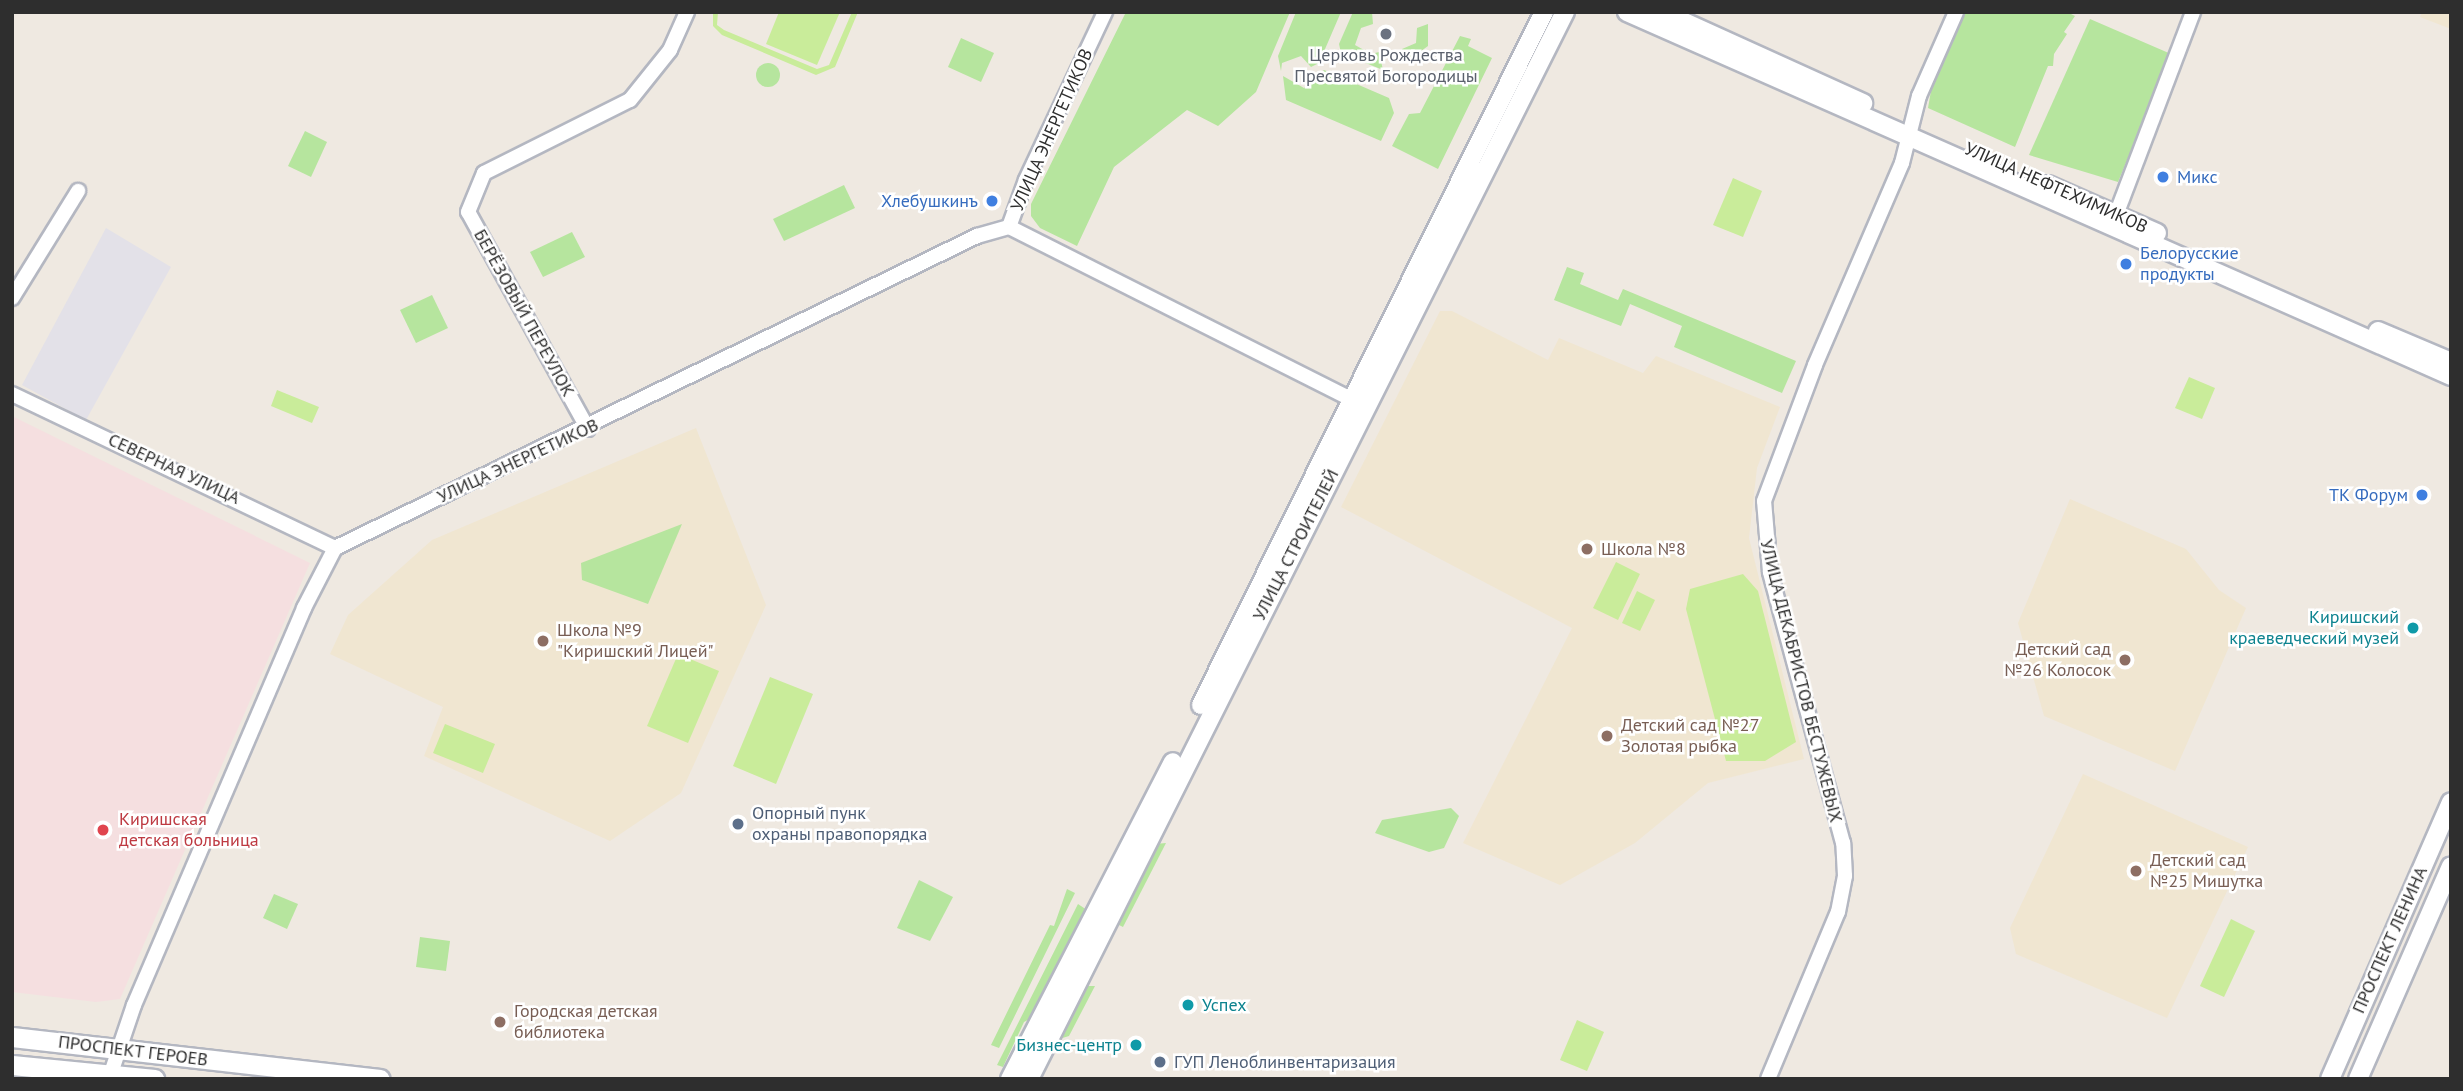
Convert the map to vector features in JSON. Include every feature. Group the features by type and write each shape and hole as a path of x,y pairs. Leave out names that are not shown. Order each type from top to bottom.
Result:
{"main road":[{"name":"ПРОСПЕКТ ГЕРОЕВ","path":"12,1037 380,1079"},
{"name":"ПРОСПЕКТ ГЕРОЕВ","path":"12,1065 154,1079"}],"street":[{"name":"БЕРЁЗОВЫЙ ПЕРЕУЛОК","path":"588,429 468,212 475,187 484,173 630,100 670,50 687,12"},
{"name":"УЛИЦА ЭНЕРГЕТИКОВ","path":"335,548 588,429 977,236 1009,227 1026,180 1105,12"},
{"name":"УЛИЦА СТРОИТЕЛЕЙ","path":"1029,1079 1360,404 1544,12"},
{"name":"УЛИЦА СТРОИТЕЛЕЙ","path":"1010,1079 1565,12"},
{"path":"1627,12 1911,131 2451,376"},
{"name":"УЛИЦА НЕФТЕХИМИКОВ","path":"1662,12 1911,131 2116,215 2451,362"},
{"name":"УЛИЦА ДЕКАБРИСТОВ БЕСТУЖЕВЫХ","path":"1768,1079 1838,912 1845,876 1843,843 1770,572 1762,522 1764,501 1911,131 1919,96 1956,12"},
{"path":"2116,215 2193,12"},
{"path":"12,299 78,191"},
{"path":"1009,227 1360,404"},
{"name":"СЕВЕРНАЯ УЛИЦА","path":"12,394 335,548"},
{"path":"109,1076 118,1048 304,607 335,548"},
{"name":"ПРОСПЕКТ ЛЕНИНА","path":"2330,1079 2451,802"},
{"name":"ПРОСПЕКТ ЛЕНИНА","path":"2358,1079 2451,866"}],"shaded area":[{"path":"2422,12 2451,12 2451,29 2420,17"},
{"path":"106,228 171,267 86,420 22,385"},
{"name":"Школа №8","path":"1440,311 1452,311 1548,360 1559,338 1643,373 1656,356 1780,407 1757,468 1749,538 1804,759 1708,783 1635,843 1560,885 1463,843 1572,628 1341,507"},
{"name":"Киришская детская больница","path":"12,416 310,563 120,999 96,1002 12,992"},
{"name":"Школа №9 \"Киришский Лицей\"","path":"696,428 766,605 681,793 610,841 424,756 443,707 330,654 348,615 432,540"},
{"name":"Детский сад №26 Колосок","path":"2070,499 2186,549 2219,590 2246,608 2175,771 2044,716 2018,623"},
{"name":"Детский сад №25 Мишутка","path":"2083,774 2248,847 2167,1018 2016,954 2010,928"}],"green space":[{"path":"713,12 718,12 717,25 724,30 817,69 829,65 852,12 858,12 835,67 816,75 722,35 713,26"},
{"path":"779,12 840,12 817,65 766,44"},
{"path":"1126,12 1290,12 1256,92 1218,126 1187,110 1114,167 1077,246 1040,228 1031,216 1031,204"},
{"path":"1296,12 1341,12 1319,63 1311,67 1301,56 1282,63 1281,71 1278,56"},
{"path":"1353,12 1372,12 1373,24 1361,28 1355,45 1371,54 1379,52 1383,70 1341,53 1339,44"},
{"path":"1966,12 2067,12 2075,16 2054,54 2053,66 2048,66 2015,147 1928,108 1932,85"},
{"path":"2090,19 2171,54 2118,182 2029,155"},
{"path":"1428,24 1428,46 1406,62 1402,49 1416,43 1417,28"},
{"path":"1460,36 1471,39 1468,46 1492,58 1438,169 1392,146 1409,114 1420,113"},
{"path":"961,38 994,53 981,82 948,67"},
{"path":"768,63 779,70 780,75 773,86 768,87 757,80 756,75 763,64"},
{"path":"1324,70 1389,98 1394,113 1381,141 1286,100 1283,76 1304,88"},
{"path":"305,131 327,142 311,177 288,166"},
{"path":"1733,178 1762,191 1743,237 1713,225"},
{"path":"844,185 855,208 784,241 773,219"},
{"path":"572,232 585,257 543,277 530,252"},
{"path":"1567,267 1584,273 1580,284 1618,300 1623,289 1796,361 1782,393 1674,347 1682,326 1630,304 1621,326 1554,300"},
{"path":"432,295 448,328 416,343 400,310"},
{"path":"2189,377 2215,388 2202,419 2175,408"},
{"path":"277,390 319,407 312,423 271,406"},
{"path":"682,524 648,604 582,580 581,563"},
{"path":"1616,562 1640,574 1618,620 1593,608"},
{"path":"1743,574 1758,591 1796,742 1765,761 1726,761 1686,609 1690,589"},
{"path":"1637,591 1655,600 1640,631 1622,623"},
{"path":"678,654 719,671 688,743 647,726"},
{"path":"770,677 813,694 776,784 733,766"},
{"path":"445,724 495,744 483,773 433,753"},
{"path":"1451,808 1459,816 1444,848 1429,852 1375,833 1382,820"},
{"path":"1166,843 1123,927 1117,924 1114,917 1155,844"},
{"path":"919,880 953,897 930,941 897,928"},
{"path":"1067,889 1075,893 999,1048 991,1045 1050,925 1054,926"},
{"path":"274,894 298,904 287,929 263,918"},
{"path":"1078,904 1087,910 1037,1015 1024,1022 1003,1067 997,1065"},
{"path":"2231,919 2255,931 2224,997 2200,986"},
{"path":"420,937 450,941 446,971 416,967"},
{"path":"1080,986 1095,986 1069,1036 1059,1039"},
{"path":"1577,1020 1604,1032 1587,1071 1560,1060"}],"place":[{"name":"Церковь Рождества Пресвятой Богородицы","path":"1386,34"},
{"name":"Микс","path":"2163,177"},
{"name":"Хлебушкинъ","path":"992,201"},
{"name":"Белорусские продукты","path":"2126,264"},
{"name":"ТК Форум","path":"2422,495"},
{"name":"Школа №8","path":"1587,549"},
{"name":"Киришский краеведческий музей","path":"2413,628"},
{"name":"Школа №9 \"Киришский Лицей\"","path":"543,641"},
{"name":"Детский сад №26 Колосок","path":"2125,660"},
{"name":"Детский сад №27 Золотая рыбка","path":"1607,736"},
{"name":"Опорный пунк охраны правопорядка","path":"738,824"},
{"name":"Киришская детская больница","path":"103,830"},
{"name":"Детский сад №25 Мишутка","path":"2136,871"},
{"name":"Успех","path":"1188,1005"},
{"name":"Городская детская библиотека","path":"500,1022"},
{"name":"Бизнес-центр","path":"1136,1045"},
{"name":"ГУП Леноблинвентаризация","path":"1160,1062"}]}
